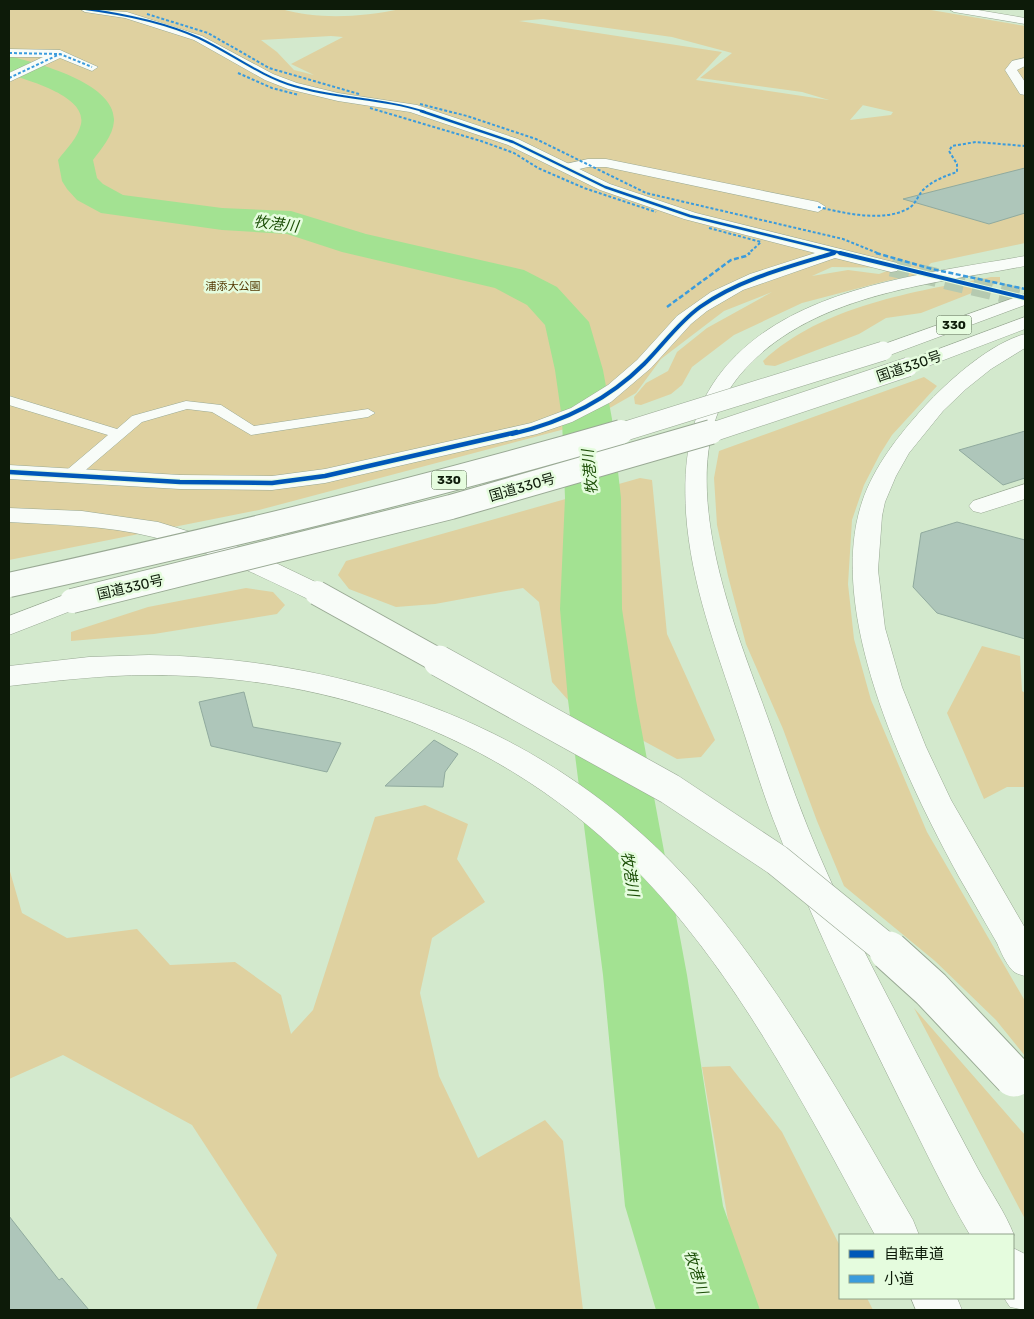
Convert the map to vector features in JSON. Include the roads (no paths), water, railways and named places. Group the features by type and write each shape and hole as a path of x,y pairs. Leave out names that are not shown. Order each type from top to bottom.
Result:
{"main road":[{"path":"85,9 127,15 198,38 269,77 293,86 338,97 384,103 435,115 513,142 613,190 690,216 891,267"},
{"path":"954,9 1025,21"},
{"path":"9,52 58,55 92,67"},
{"path":"9,78 24,73 58,55"},
{"path":"1025,62 1016,64 1011,70 1025,91"},
{"path":"566,168 588,163 606,163 818,207"},
{"path":"9,472 68,477 272,483 325,476 487,440 571,417 612,393 639,370 684,319 718,297 788,267 836,252"},
{"path":"992,1234 970,1196 844,947 799,844 720,624 702,547 697,474 703,426 717,395 735,367 762,342 775,333 826,308 882,290 1025,261"},
{"name":"国道330号","path":"9,585 181,547 359,504 658,422 883,351 1025,299"},
{"name":"国道330号","path":"9,615 320,541 474,501 737,424 908,367 1025,322"},
{"path":"1025,340 993,358 966,377 937,405 902,444 884,476 870,516 866,557 867,592 874,634 885,679 902,726 933,794 984,890 1025,960"},
{"path":"981,506 1025,491"},
{"path":"9,515 82,518 122,523 158,530 240,556 317,593 670,789 777,860 893,954 931,989 1020,1083"},
{"name":"330","path":"9,626 72,601"},
{"path":"9,676 71,669 168,665 225,668 281,675 336,687 392,704 444,723 498,748 540,773 612,829 650,864 696,914 742,976 809,1076 897,1234"},
{"path":"1014,1272 1025,1292"},
{"path":"934,1299 940,1310"}],"lane":[{"path":"9,400 119,434"},
{"path":"68,477 137,419 186,406 216,408 251,431 368,413"}],"waterway":[{"name":"牧港川","path":"9,65 61,83 87,98 95,107 98,117 96,129 75,160 80,181 90,192 114,205 222,219 291,223 356,244 509,279 542,296 567,322 579,370 587,419 593,498 591,609 602,700 645,975 674,1206 708,1310"}],"tunnel":[{"path":"891,267 1025,298"}],"park label":[{"name":"浦添大公園","path":"233,286"}]}
